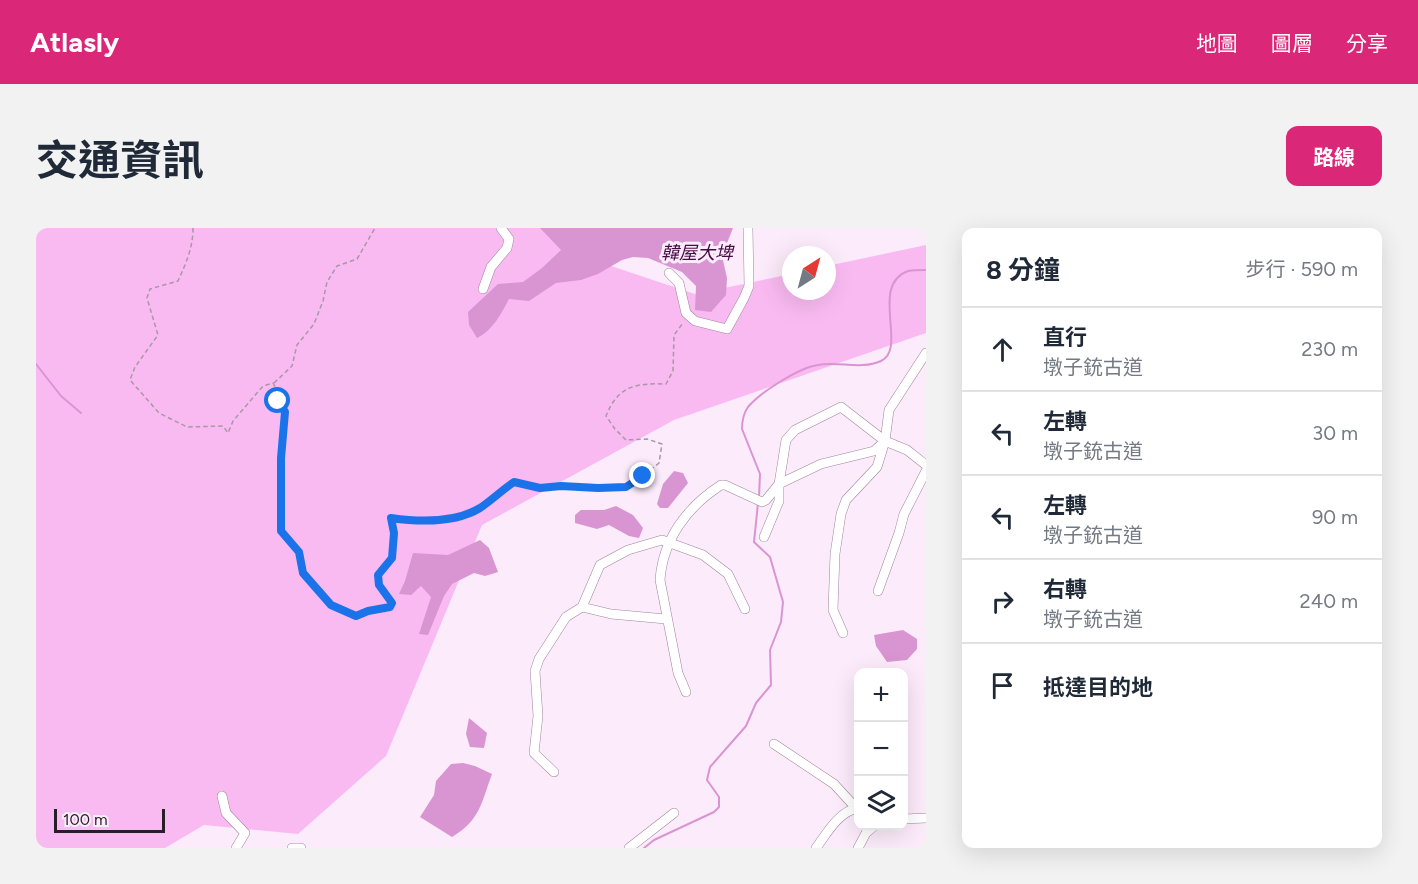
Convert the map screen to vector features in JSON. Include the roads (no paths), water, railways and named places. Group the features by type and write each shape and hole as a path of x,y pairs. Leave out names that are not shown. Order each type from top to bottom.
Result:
{"street":[{"path":"483,289 491,267 507,248 509,239 501,228"},
{"path":"669,273 679,284 686,313 695,321 727,329 749,286 748,228"},
{"path":"843,633 832,610 841,514 846,500 877,466 885,441 890,410 926,353"},
{"path":"764,537 780,501 779,484 786,441 795,430 841,406 885,441 907,450 926,465"},
{"path":"686,692 678,673 660,580 669,543 679,522 721,485 757,501 766,500 779,484 821,464 874,451 885,441"},
{"path":"878,591 904,514 926,471"},
{"path":"554,772 534,753 538,716 535,671 539,659 566,617 582,607 600,565 628,550 662,540 703,555 728,574 745,609"},
{"path":"582,607 611,614 666,619"},
{"path":"774,744 834,784 854,805"},
{"path":"222,796 226,813 245,833 236,848"},
{"path":"816,848 838,820 854,810"},
{"path":"629,848 674,813"},
{"path":"908,817 926,818"},
{"path":"858,848 869,830"},
{"path":"292,848 301,848"}],"water":[{"name":"韓屋大埤","path":"540,228 733,228 722,256 727,278 726,295 711,312 695,310 696,286 682,272 648,258 633,257 581,280 556,283 529,301 509,299 492,326 477,338 469,325 468,312 498,284 523,282 561,250"},
{"path":"674,471 683,473 688,483 668,508 660,508 657,504 663,484"},
{"path":"616,506 633,515 643,528 639,538 629,536 609,525 597,529 575,523 575,515 581,510 604,510"},
{"path":"480,540 489,548 498,572 485,576 474,573 452,584 444,596 428,635 419,634 431,597 421,586 411,595 399,594 413,553 448,555"},
{"path":"903,630 917,639 917,649 907,660 887,662 876,646 874,635"},
{"path":"469,718 487,733 484,748 470,747 466,734"},
{"path":"463,763 492,774 474,818 452,837 420,817 434,795 436,781 451,764"}],"waterway":[{"path":"759,497 760,474 742,429 743,418 748,407 780,382 810,367 826,364 866,365 881,361 888,354 891,344 889,302 891,289 897,278 908,271 926,270"},
{"path":"36,364 61,396 81,413"},
{"path":"644,848 654,840 714,812 719,807 719,797 707,780 710,767 746,726 756,703 771,685 770,650 781,622 783,602 770,557 754,542 758,503"}]}
